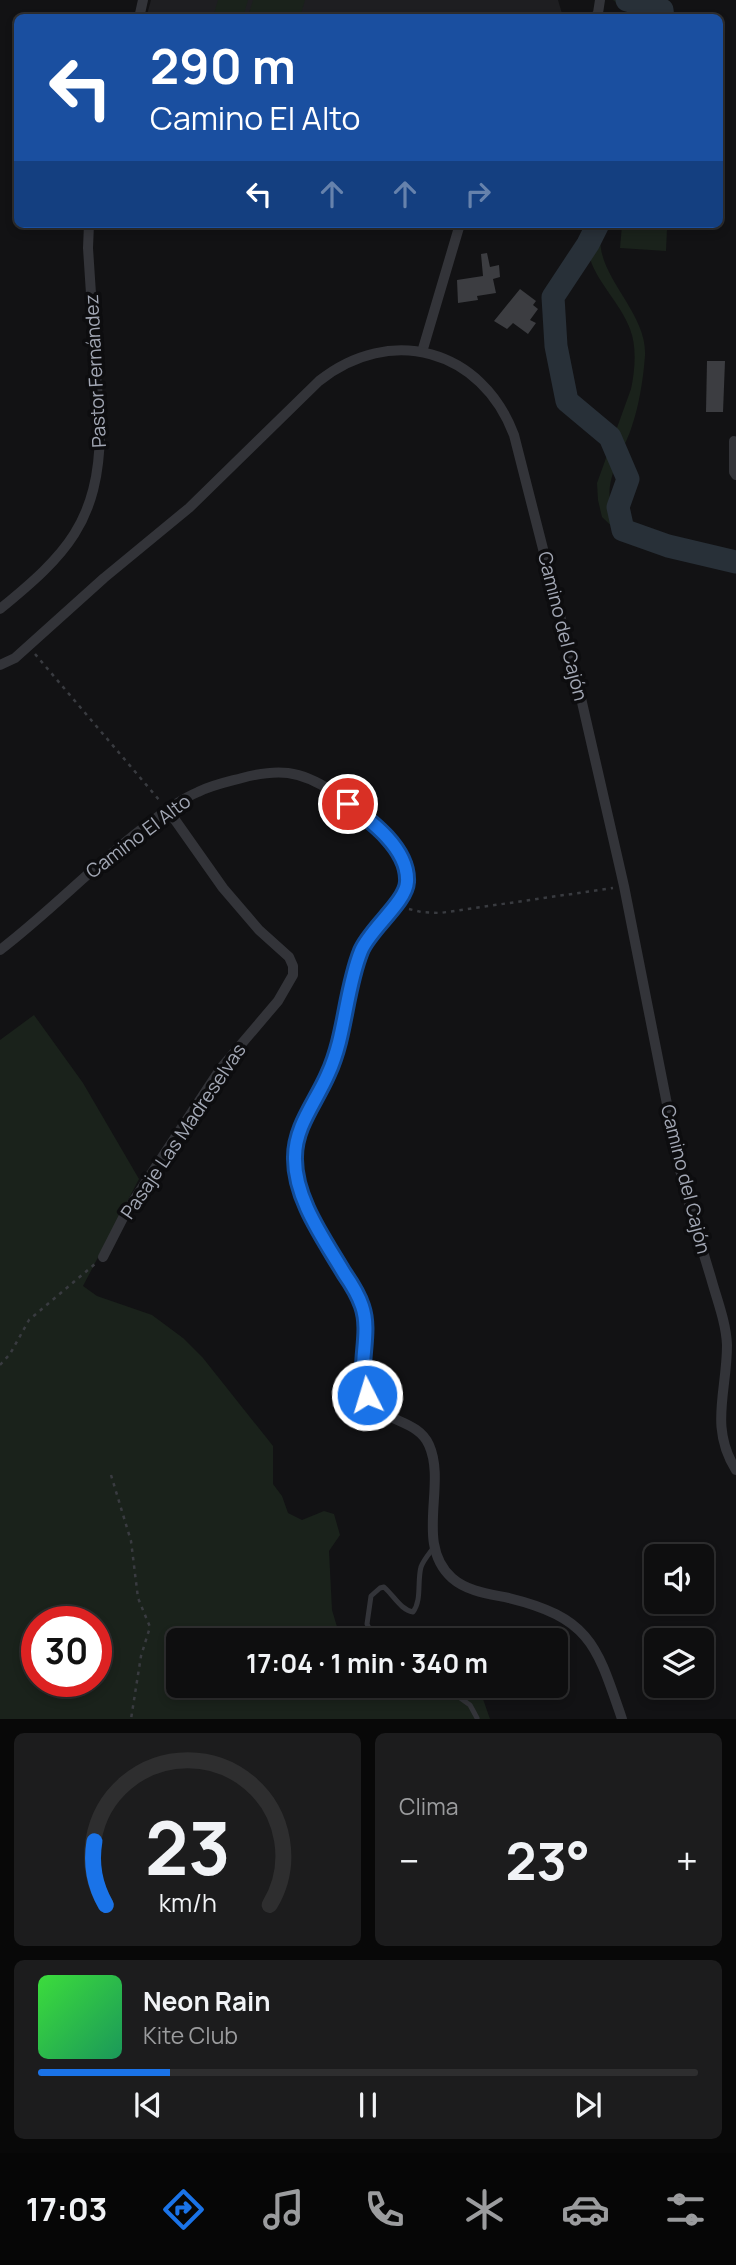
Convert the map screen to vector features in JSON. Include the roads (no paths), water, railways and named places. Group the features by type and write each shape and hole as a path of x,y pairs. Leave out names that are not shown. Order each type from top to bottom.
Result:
{"street":[{"name":"Pastor Fernández","path":"0,609 37,579 60,555 83,518 93,490 100,431 89,228"},
{"path":"422,352 459,228"},
{"name":"Camino del Cajón","path":"0,665 9,663 104,578 189,508 330,372 354,359 381,351 422,352 450,361 474,376 494,397 509,422 581,698 624,886 680,1170 723,1320 727,1344 720,1432 736,1470"},
{"path":"734,441 736,475"},
{"name":"Camino El Alto","path":"0,950 130,838 167,810 198,792 250,776 276,772 303,777 328,790 360,813 396,849 406,870 405,892 361,950 338,1049 328,1076 301,1127 295,1147 296,1171 306,1203 362,1307 366,1326 363,1376 367,1395 378,1410 418,1430 430,1446 434,1467 435,1547 444,1570 464,1586 539,1607 562,1618 584,1634 597,1652 622,1719"},
{"name":"Pasaje Las Madreselvas","path":"103,1257 126,1212 221,1068 278,1001 293,975 289,957 236,905 167,810"}],"lane":[{"path":"369,1628 367,1624 371,1596 380,1588 384,1587 396,1597 403,1609 413,1612 418,1605 422,1564 435,1547"},
{"path":"460,1698 470,1705 477,1718"}],"waterway":[{"path":"627,0 662,10 662,14"},
{"path":"596,228 553,297 556,346 567,401 610,437 628,479 618,507 623,530 668,546 736,562"}]}
